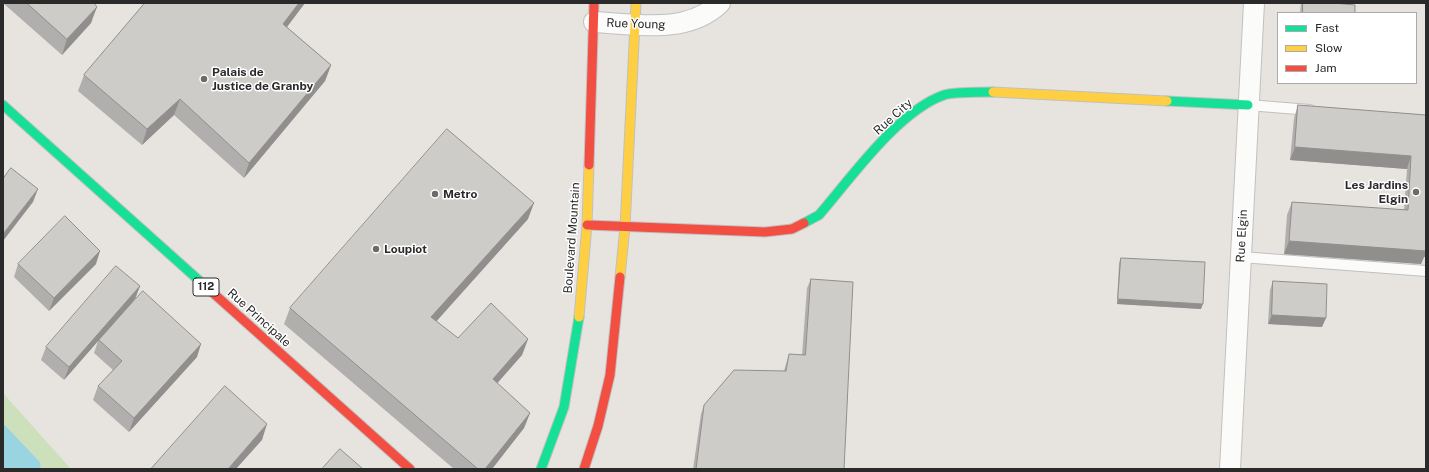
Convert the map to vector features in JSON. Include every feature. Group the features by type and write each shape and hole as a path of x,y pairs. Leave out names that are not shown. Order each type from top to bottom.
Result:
{"street":[{"path":"584,469 598,426 610,375 625,227 636,3"},
{"name":"Rue Young","path":"594,12 636,24 671,25 701,16 720,3"},
{"name":"Rue Elgin","path":"1230,469 1254,3"},
{"name":"Boulevard Mountain","path":"541,469 564,407 579,315 587,225 594,12"},
{"name":"Rue City","path":"587,225 765,232 792,229 819,215 894,128 918,109 945,95 990,92 1248,104"},
{"name":"Rue Principale","path":"3,105 410,469"}],"lane":[{"path":"1248,104 1318,110"},
{"path":"1241,257 1426,271"}],"green space":[{"path":"3,393 71,469 41,469 40,462 3,423"}],"water":[{"path":"3,423 40,462 41,469 3,469"}],"building":[{"path":"27,3 94,3 97,7 67,39"},
{"path":"145,3 299,3 283,24 331,65 249,163 180,99 147,129 84,75"},
{"path":"1303,3 1355,5 1355,12 1303,12"},
{"name":"Les Jardins Elgin","path":"1298,105 1426,115 1426,251 1289,241 1292,202 1408,210 1411,156 1295,147"},
{"path":"447,129 534,203 431,317 458,338 491,303 528,339 493,379 530,413 485,469 478,469 290,308"},
{"path":"11,168 38,189 3,234 3,179"},
{"path":"65,216 100,251 54,298 18,264"},
{"path":"1121,258 1205,262 1203,304 1118,299"},
{"path":"116,266 140,286 69,367 46,347"},
{"path":"811,279 853,282 844,469 696,469 704,405 734,370 786,371 789,354 805,355"},
{"path":"1273,281 1327,284 1326,318 1272,315"},
{"path":"143,291 201,344 134,418 98,386 122,361 99,340"},
{"path":"225,386 267,424 228,469 151,469"},
{"path":"340,449 363,469 322,469"}],"traffic: fast":[{"path":"804,223 819,215 876,147 910,115 927,103 948,94 993,92"},
{"path":"1167,101 1248,105"},
{"path":"3,105 203,284"},
{"path":"541,469 564,407 579,317"}],"traffic: slow":[{"path":"620,277 625,227 636,3"},
{"path":"993,92 1167,101"},
{"path":"579,317 587,225 589,165"}],"traffic: jam":[{"path":"589,165 594,3"},
{"path":"587,225 765,232 792,229 804,223"},
{"path":"584,469 598,426 610,375 620,277"},
{"path":"203,284 410,469"}],"place":[{"name":"Palais de Justice de Granby","path":"204,79"},
{"name":"Les Jardins Elgin","path":"1416,192"},
{"name":"Metro","path":"435,194"},
{"name":"Loupiot","path":"376,249"}]}
